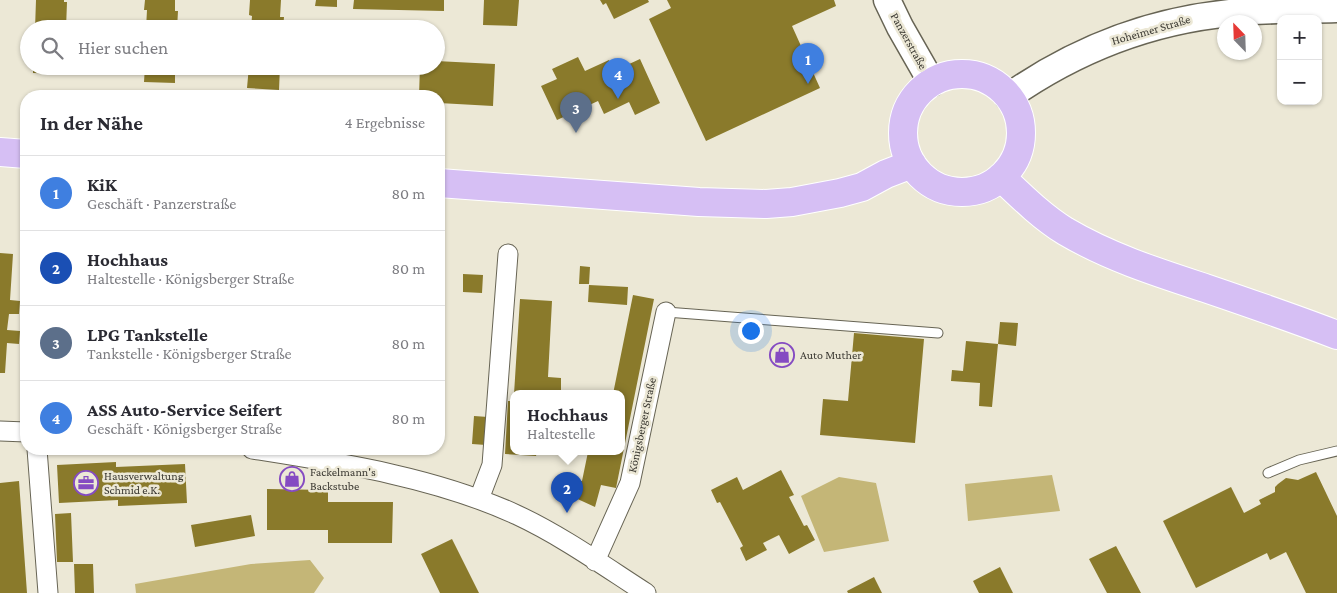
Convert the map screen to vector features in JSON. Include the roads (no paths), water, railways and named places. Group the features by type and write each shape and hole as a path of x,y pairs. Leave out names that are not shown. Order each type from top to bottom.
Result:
{"main road":[{"name":"Panzerstraße","path":"887,0 932,83"},
{"name":"Hoheimer Straße","path":"1008,97 1038,76 1094,47 1159,25 1195,17 1232,12 1337,9"},
{"path":"952,75 973,75 992,83 1008,97 1018,114 1021,133 1020,143 1014,162 1001,177 991,184 966,192 941,188 920,174 912,164 906,150 903,135 906,114 916,96 932,83 952,75"},
{"path":"0,152 20,154"},
{"path":"445,183 699,202 766,204 792,202 862,187 886,174 912,164"},
{"path":"1001,177 1046,218 1102,251 1128,263 1243,301 1337,335"}],"street":[{"path":"479,499 492,465 508,254"},
{"name":"Königsberger Straße","path":"595,561 630,483 666,312"},
{"path":"0,431 20,432"},
{"path":"37,455 48,593"},
{"path":"332,455 358,457 479,499 516,515 549,531 646,593"}],"lane":[{"path":"666,312 938,333"},
{"path":"1268,473 1299,460 1337,451"}],"place":[{"name":"KiK","path":"808,84"},
{"name":"ASS Auto-Service Seifert","path":"618,99"},
{"name":"LPG Tankstelle","path":"576,133"},
{"name":"Auto Muther","path":"782,355"},
{"name":"Fackelmann's Backstube","path":"292,479"},
{"name":"Hausverwaltung Schmid e.K.","path":"86,483"},
{"name":"Hochhaus","path":"567,513"}]}
